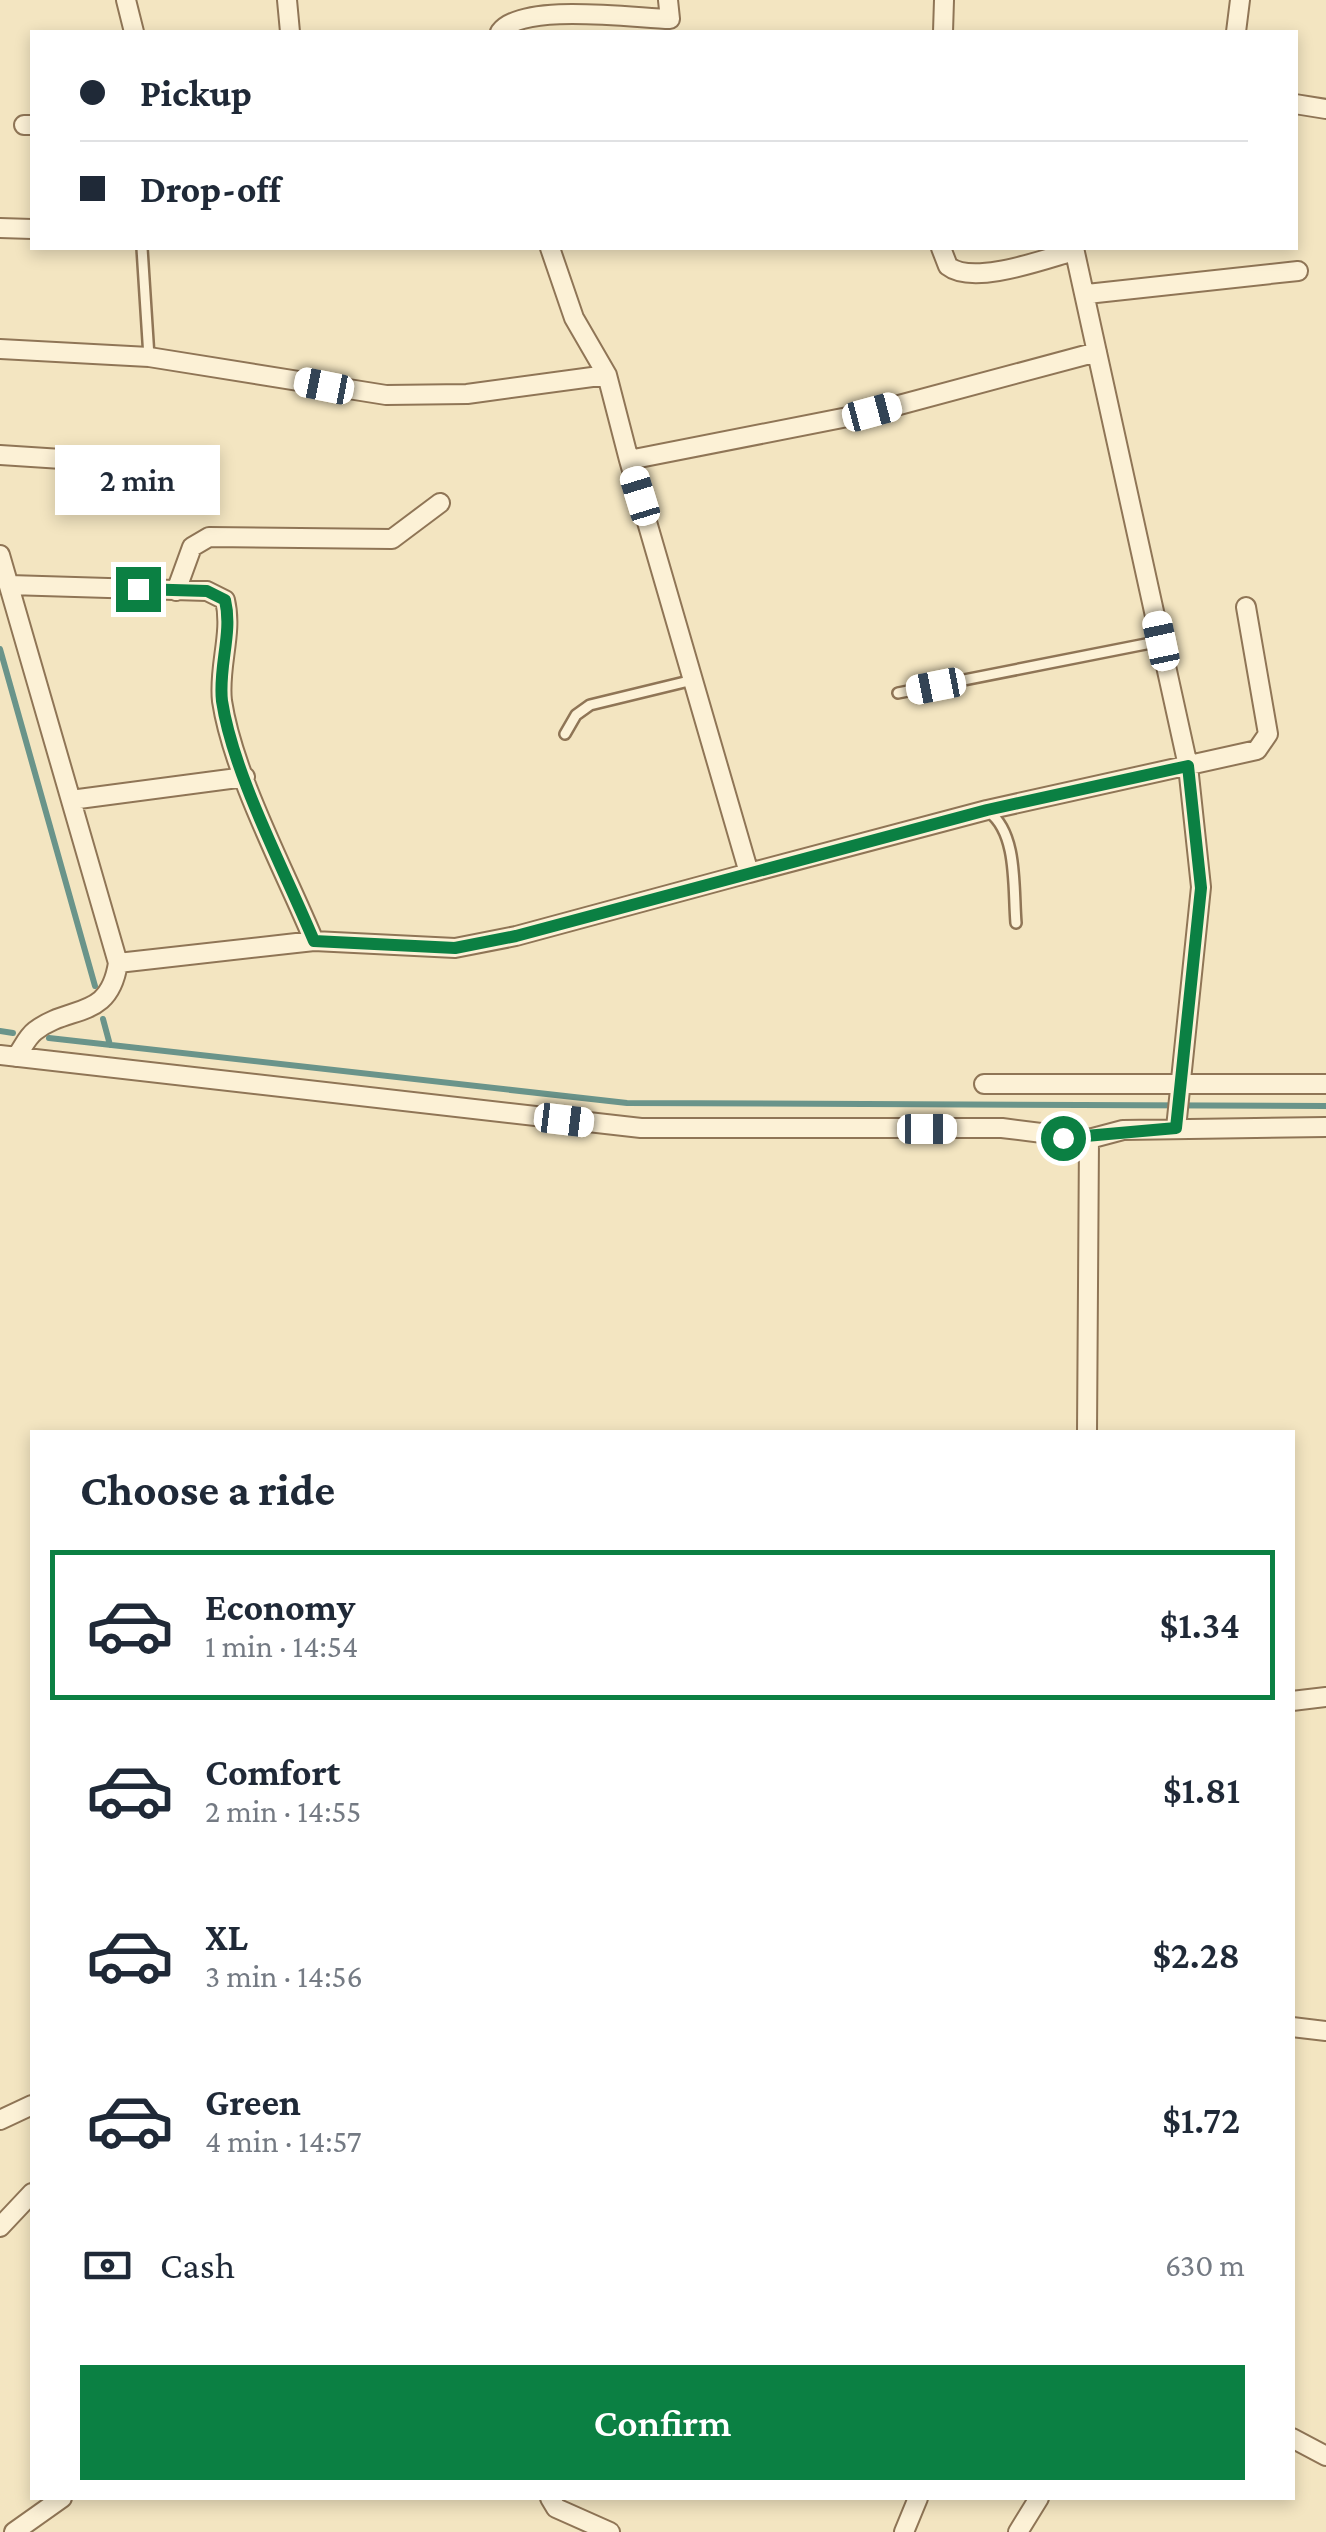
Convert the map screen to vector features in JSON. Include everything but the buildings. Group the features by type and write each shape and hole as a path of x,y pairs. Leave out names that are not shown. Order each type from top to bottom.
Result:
{"street":[{"path":"126,0 134,30"},
{"path":"287,0 290,30"},
{"path":"943,30 944,0"},
{"path":"1236,30 1240,0"},
{"path":"503,30 517,20 542,14 669,17"},
{"path":"1298,104 1326,109"},
{"path":"0,228 30,229"},
{"path":"551,250 574,318 607,374 749,873"},
{"path":"943,250 948,266 964,274 984,274 1074,250 1086,294 1188,766 1201,888 1176,1128"},
{"path":"1086,294 1298,272"},
{"path":"0,349 149,356 386,395 466,394 607,374"},
{"path":"629,460 872,412 1097,352"},
{"path":"0,455 154,464"},
{"path":"176,590 192,547 209,538 392,539 440,503"},
{"path":"0,554 118,963 116,978 100,1002 36,1030 8,1056"},
{"path":"9,585 176,590 218,593 225,600 222,700 246,777 314,941"},
{"path":"118,963 314,941 455,948 516,936 987,810 1257,750 1265,742 1266,724 1246,607"},
{"path":"71,800 246,777"},
{"path":"8,1056 641,1128 1002,1128 1090,1139 1123,1130 1326,1128"},
{"path":"984,1084 1326,1084"},
{"path":"1087,1430 1090,1139"},
{"path":"1295,1701 1326,1697"},
{"path":"1295,2027 1326,2031"},
{"path":"0,2120 30,2106"},
{"path":"0,2228 30,2195"},
{"path":"1295,2440 1326,2456"},
{"path":"14,2532 59,2500"},
{"path":"551,2500 556,2508 610,2532"},
{"path":"904,2532 917,2500"},
{"path":"1018,2532 1038,2500"}],"lane":[{"path":"142,250 141,295 149,356"},
{"path":"898,693 1161,641"},
{"path":"565,734 576,715 590,705 696,680"},
{"path":"987,810 1002,822 1008,839 1016,922"}],"waterway":[{"path":"0,649 95,986"},
{"path":"103,1019 110,1045"},
{"path":"0,1031 13,1033"},
{"path":"49,1038 627,1103 1326,1106"}],"route":[{"path":"138,589 207,591 218,593 225,600 228,613 221,683 225,712 246,777 314,941 455,948 516,936 987,810 1188,766 1201,888 1176,1128 1123,1130 1090,1139 1063,1138"}]}
